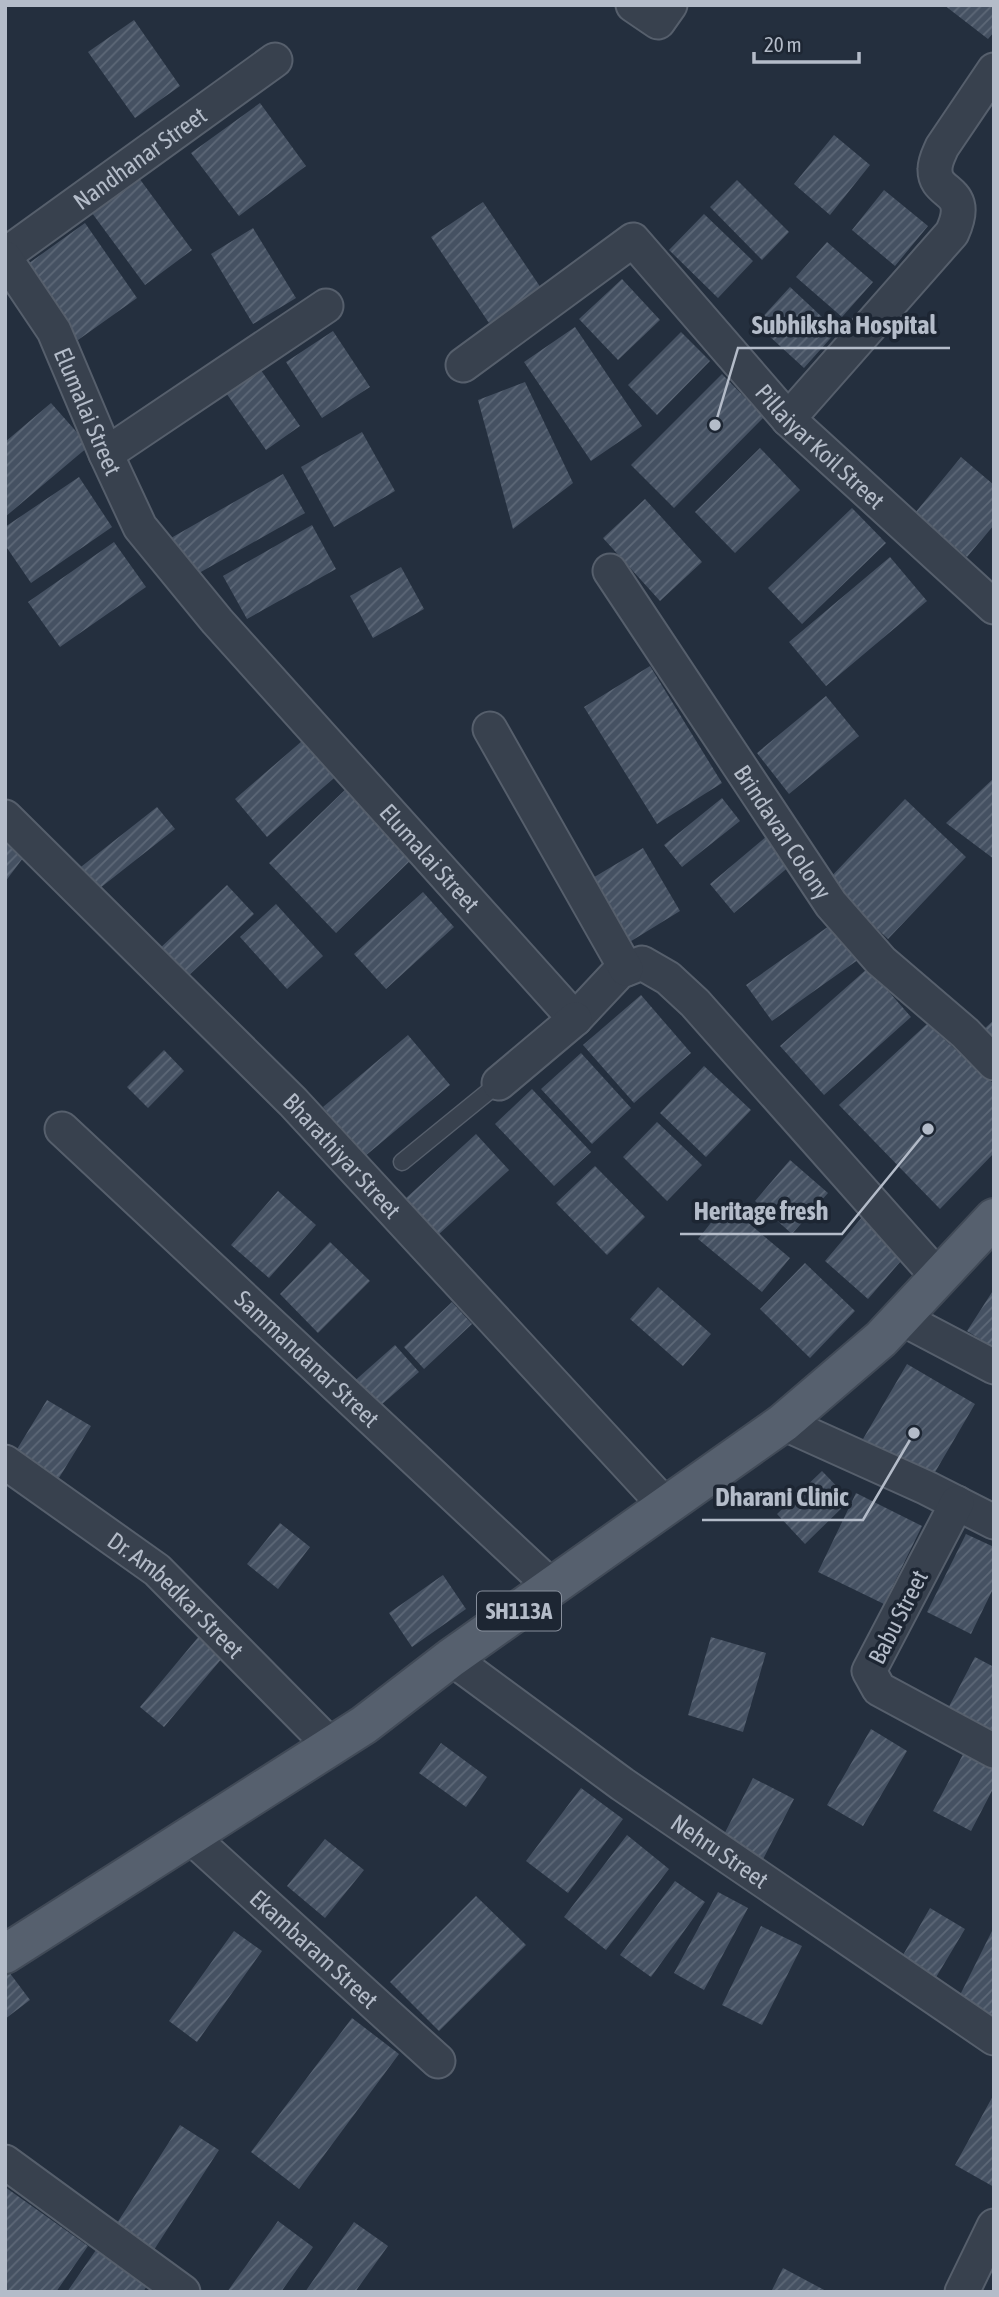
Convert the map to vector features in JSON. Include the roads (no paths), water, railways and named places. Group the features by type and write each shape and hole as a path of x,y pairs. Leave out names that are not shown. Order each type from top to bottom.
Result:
{"main road":[{"name":"SH113A","path":"5,1954 364,1725 452,1658 783,1423 881,1339 994,1218"}],"street":[{"path":"633,5 658,22 670,5"},
{"name":"Nandhanar Street","path":"5,257 275,60"},
{"path":"788,419 952,233 958,220 959,207 956,198 938,180 935,171 937,160 942,147 994,70"},
{"name":"Pillaiyar Koil Street","path":"463,365 634,240 788,419 994,607"},
{"name":"Elumalai Street","path":"5,257 54,331 140,527 217,621 575,1019"},
{"path":"106,454 326,306"},
{"name":"Brindavan Colony","path":"610,571 831,904 881,961 965,1033 994,1063"},
{"path":"490,729 626,969"},
{"name":"Bharathiyar Street","path":"5,817 293,1102 665,1505"},
{"path":"499,1083 575,1019 619,972 642,963 668,978 695,1003 940,1278"},
{"name":"Sammandanar Street","path":"62,1129 552,1587"},
{"path":"901,1318 994,1367"},
{"path":"783,1423 994,1522"},
{"name":"Dr. Ambedkar Street","path":"5,1462 157,1570 331,1746"},
{"name":"Babu Street","path":"957,1503 869,1671 879,1689 994,1751"},
{"name":"Nehru Street","path":"452,1658 622,1784 994,2038"},
{"name":"Ekambaram Street","path":"190,1836 438,2061"},
{"path":"5,2162 183,2292"},
{"path":"962,2292 994,2226"}],"lane":[{"path":"402,1162 499,1083"}],"place":[{"name":"Subhiksha Hospital","path":"715,425"},
{"name":"Heritage fresh","path":"928,1129"},
{"name":"Dharani Clinic","path":"914,1433"}]}
